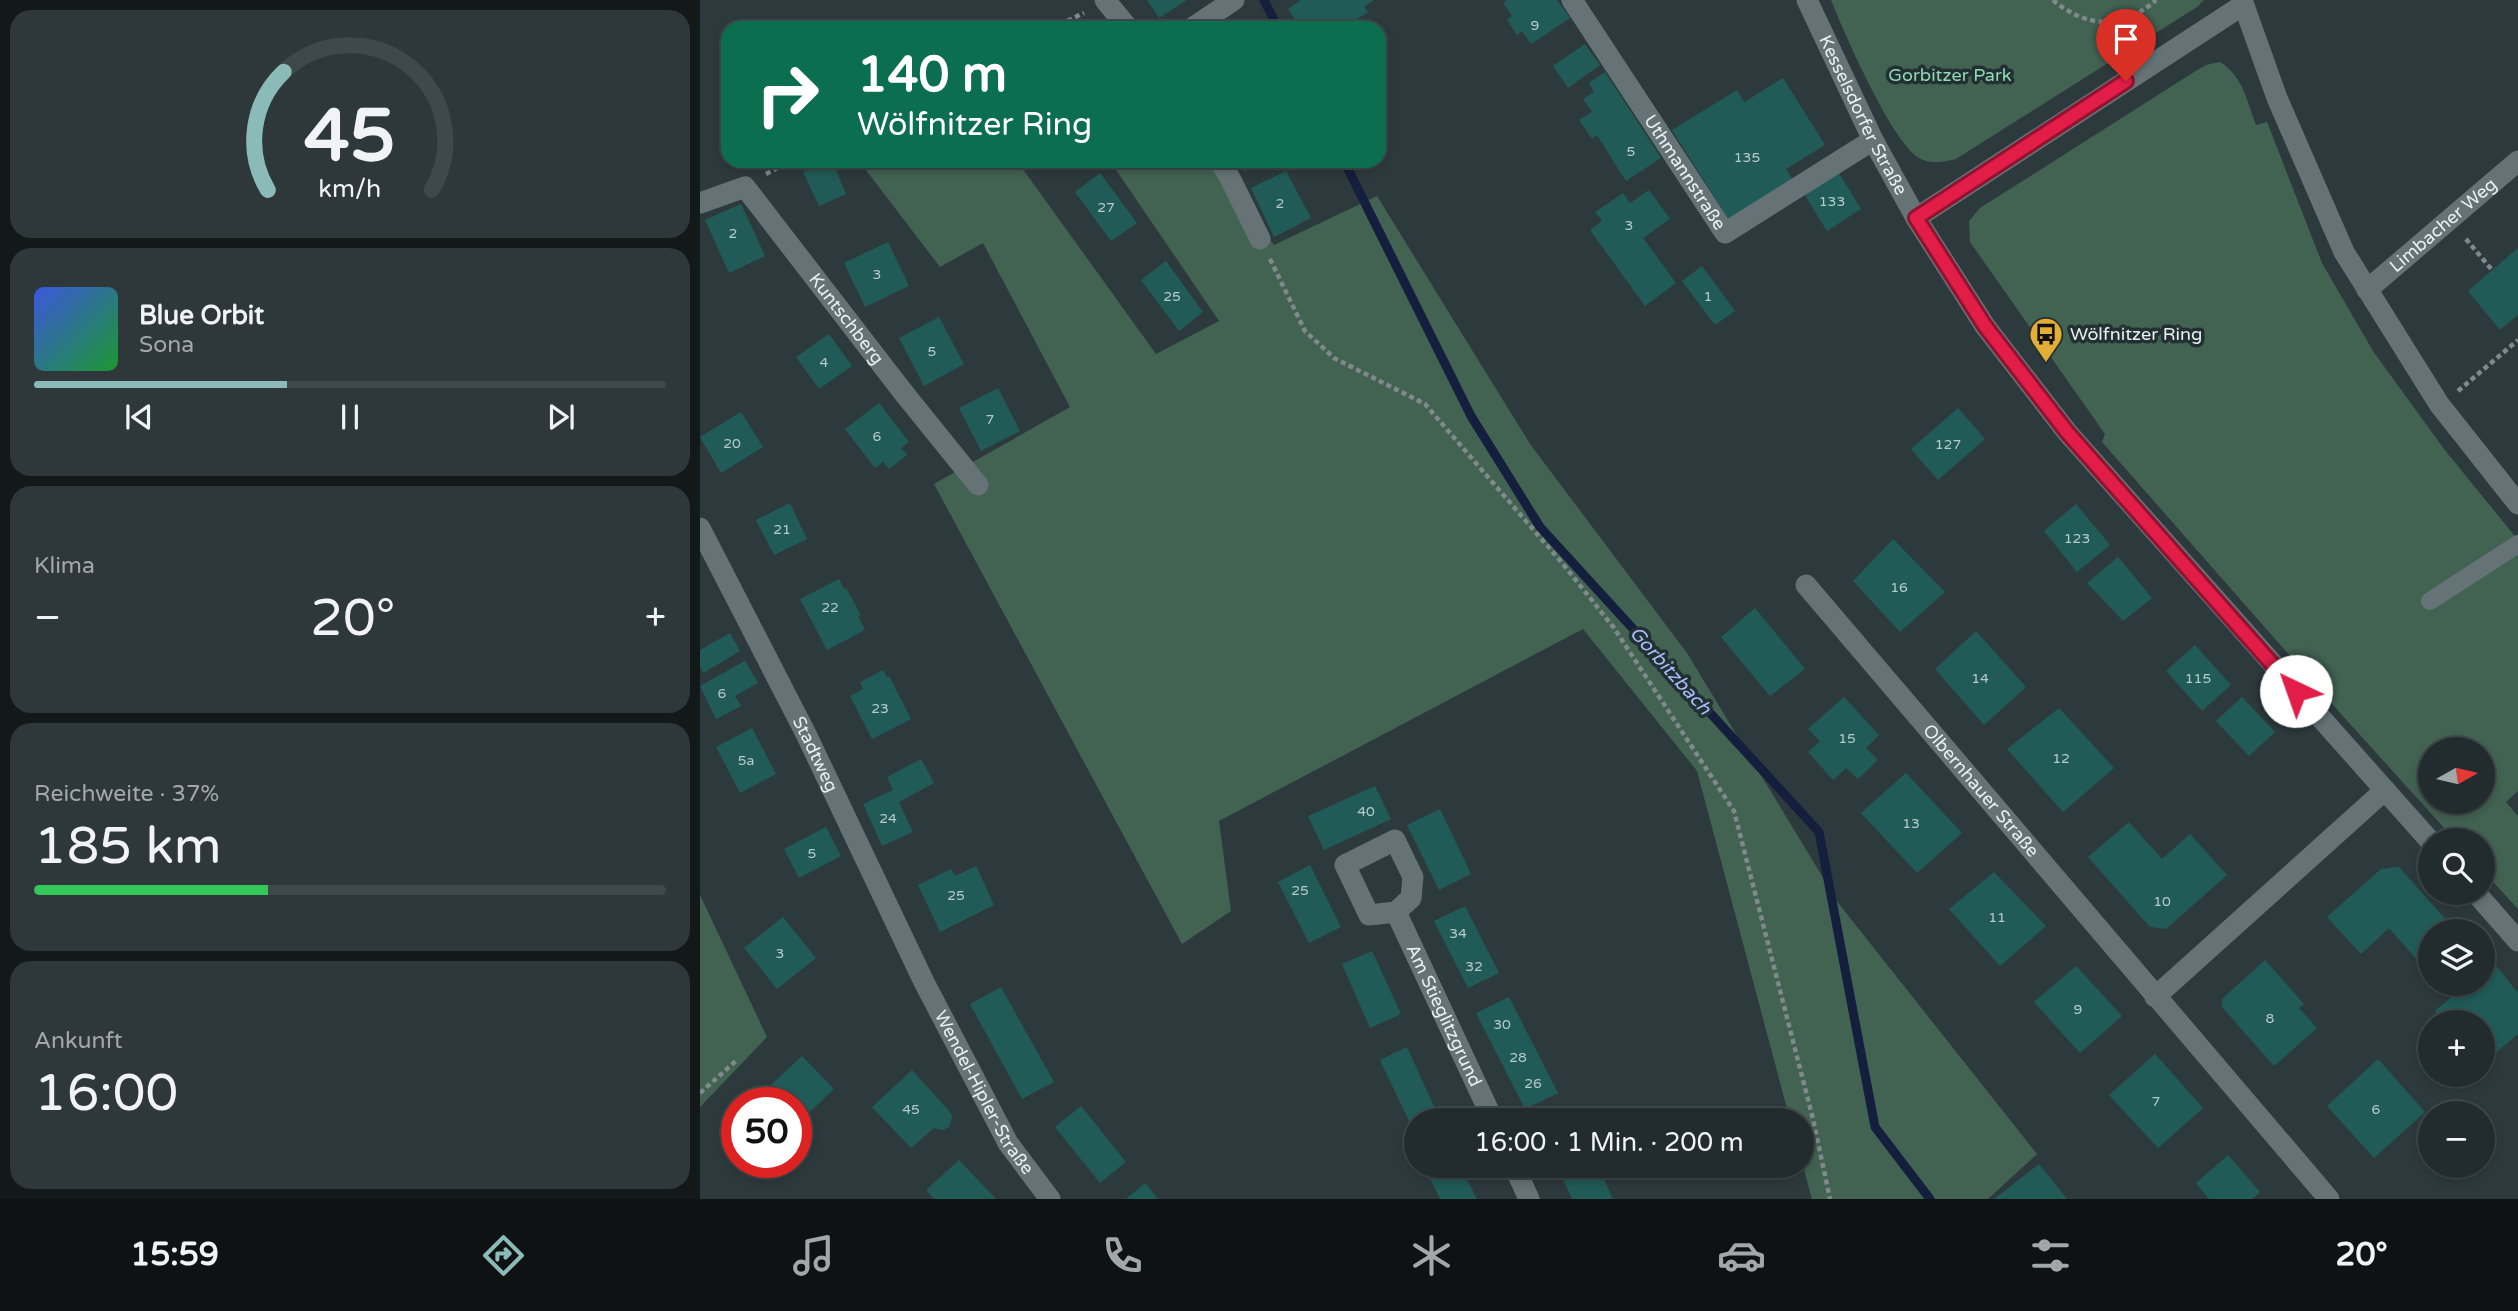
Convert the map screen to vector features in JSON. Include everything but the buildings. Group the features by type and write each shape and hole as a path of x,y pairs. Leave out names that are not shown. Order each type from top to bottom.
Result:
{"street":[{"path":"1105,0 1122,21"},
{"path":"1202,21 1234,0"},
{"name":"Uthmannstraße","path":"1572,0 1725,233 1873,140"},
{"name":"Kesselsdorfer Straße","path":"1807,0 1873,140 1916,218 1985,326 2067,432 2419,828"},
{"path":"1916,218 2242,3 2277,97 2344,252 2439,404 2518,504"},
{"name":"Limbacher Weg","path":"2367,290 2518,161"},
{"path":"1224,168 1260,239"},
{"name":"Kuntschberg","path":"700,202 744,187 978,485"},
{"name":"Stadtweg","path":"700,528 806,734 924,982"},
{"name":"Olbernhauer Straße","path":"1805,585 2329,1199"},
{"path":"2155,997 2385,790"},
{"path":"2486,905 2518,941"},
{"name":"Am Stieglitzgrund","path":"1396,912 1487,1108"},
{"name":"Wendel-Hipler-Straße","path":"924,982 1008,1143 1050,1199"},
{"path":"1520,1178 1530,1199"}],"lane":[{"path":"2430,601 2518,544"}],"path":[{"path":"2053,0 2068,12 2104,24 2142,13 2156,0"},
{"path":"1067,21 1086,12"},
{"path":"1260,239 1306,331 1334,358 1425,404 1563,564 1614,628 1734,811 1813,1119 1830,1199"},
{"path":"2468,241 2492,270"},
{"path":"2457,391 2518,340"},
{"path":"700,1093 738,1059"}],"green space":[{"name":"Gorbitzer Park","path":"1831,0 2204,0 2197,7 1956,159 1928,162 1908,148 1883,110"},
{"path":"2220,62 2234,74 2256,125 2267,122 2322,263 2373,351 2444,449 2518,540 2518,791 2506,802 2518,816 2518,909 2495,884 2495,828 2444,828 2431,814 2496,814 2496,737 2418,737 2418,799 2102,442 2105,434 1970,242 1969,221 1980,208 2206,65"},
{"path":"864,168 1022,168 1156,354 1219,321 1115,168 1216,168 1274,245 1377,196 1530,444 1687,653 1839,904 2037,1154 1988,1199 1812,1199 1806,1178 1814,1178 1814,1108 1787,1108 1697,771 1583,629 1219,821 1231,911 1182,944 934,484 1070,407 983,243 940,267"},
{"path":"700,895 767,1037 700,1107"}],"waterway":[{"name":"Gorbitzbach","path":"1264,0 1274,21"},
{"name":"Gorbitzbach","path":"1347,168 1471,416 1540,527 1819,832 1875,1127 1930,1199"}],"place":[{"name":"Wölfnitzer Ring","path":"2046,364"}],"route":[{"path":"2126,81 1916,218 1985,326 2067,432 2296,691"}]}
